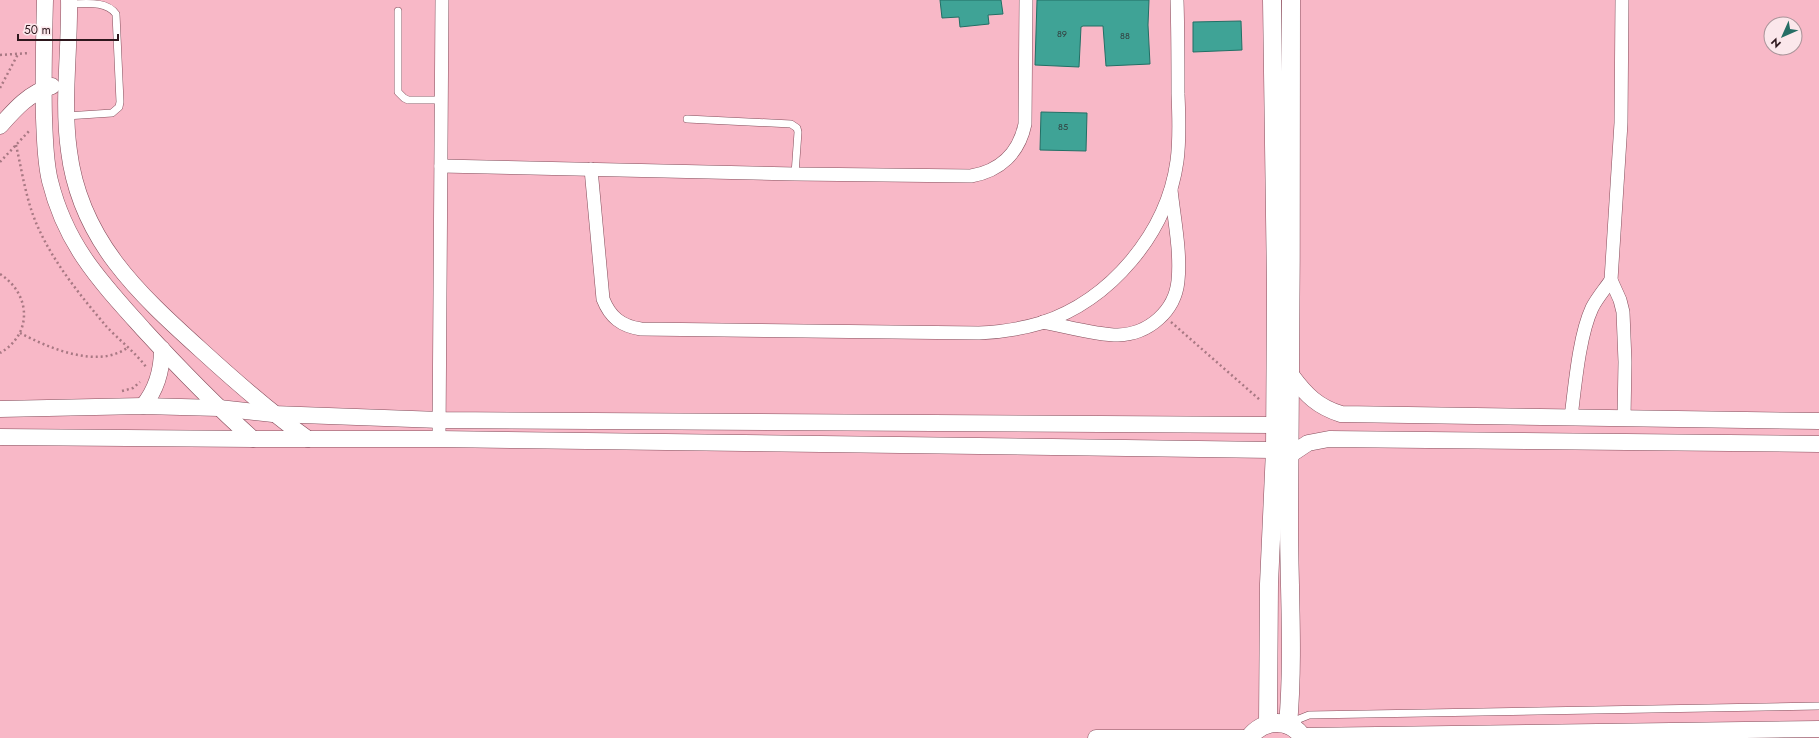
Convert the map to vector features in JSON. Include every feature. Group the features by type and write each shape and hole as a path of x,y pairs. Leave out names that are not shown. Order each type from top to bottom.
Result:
{"main road":[{"path":"1268,723 1269,584 1282,452 1292,376 1284,287 1272,0"},
{"path":"1291,0 1284,287 1275,419 1282,452 1292,680 1297,732"},
{"path":"1269,584 1289,585"},
{"path":"1249,738 1254,731 1268,723 1282,723 1297,732"}],"street":[{"path":"45,0 45,150 50,180 58,209 70,237 86,263 105,287 219,408 253,439"},
{"path":"439,439 442,0"},
{"path":"441,166 795,174 971,176 980,174 998,167 1013,153 1021,139 1025,124 1026,0"},
{"path":"591,169 603,299 607,309 613,317 621,324 630,328 979,333 1003,332 1043,322 1080,305 1113,280 1128,265 1152,231 1161,213 1177,162 1179,135 1177,0"},
{"path":"1622,0 1621,123 1611,280 1620,300 1623,312 1625,362 1624,418"},
{"path":"69,2 66,82 66,116 69,151 75,183 86,213 100,242 119,268 163,316 273,414 308,439"},
{"path":"0,126 17,106 30,96 44,89 66,82"},
{"path":"1043,322 1106,334 1127,334 1146,328 1163,315 1173,299 1178,280 1171,184"},
{"path":"1571,418 1578,362 1588,318 1598,298 1611,280"},
{"path":"143,406 149,398 158,379 162,349"},
{"path":"1292,376 1310,398 1319,406 1341,414 1819,421"},
{"path":"0,409 143,406 219,408 273,414 440,420 1275,419"},
{"path":"1341,414 1341,438"},
{"path":"0,437 439,439 1282,452 1318,440 1341,438 1819,444"},
{"path":"1297,732 1819,729"},
{"path":"1096,738 1249,738"}],"lane":[{"path":"66,116 112,113 119,107 120,102 116,14 111,8 104,5 69,2"},
{"path":"398,10 398,92 408,100 441,100"},
{"path":"687,119 791,124 797,128 798,132 795,174"},
{"path":"1297,732 1299,719 1309,715 1819,706"}],"path":[{"path":"0,54 18,53 0,88"},
{"path":"0,162 16,145 25,186 36,224 49,249 75,288 106,326 146,366 147,372"},
{"path":"0,274 13,285 22,300 24,317 20,333 9,348 0,353"},
{"path":"1163,315 1275,419"},
{"path":"20,333 58,349 96,357 110,356 127,348"},
{"path":"114,391 128,390 142,380"}],"building":[{"path":"940,0 1001,0 1003,14 988,15 989,24 960,27 959,17 942,18"},
{"path":"1037,0 1149,0 1148,25 1150,64 1106,66 1103,26 1083,26 1081,27 1079,67 1035,65"},
{"path":"1241,21 1242,50 1193,52 1193,22"},
{"path":"1041,112 1087,113 1086,151 1040,150"}]}
